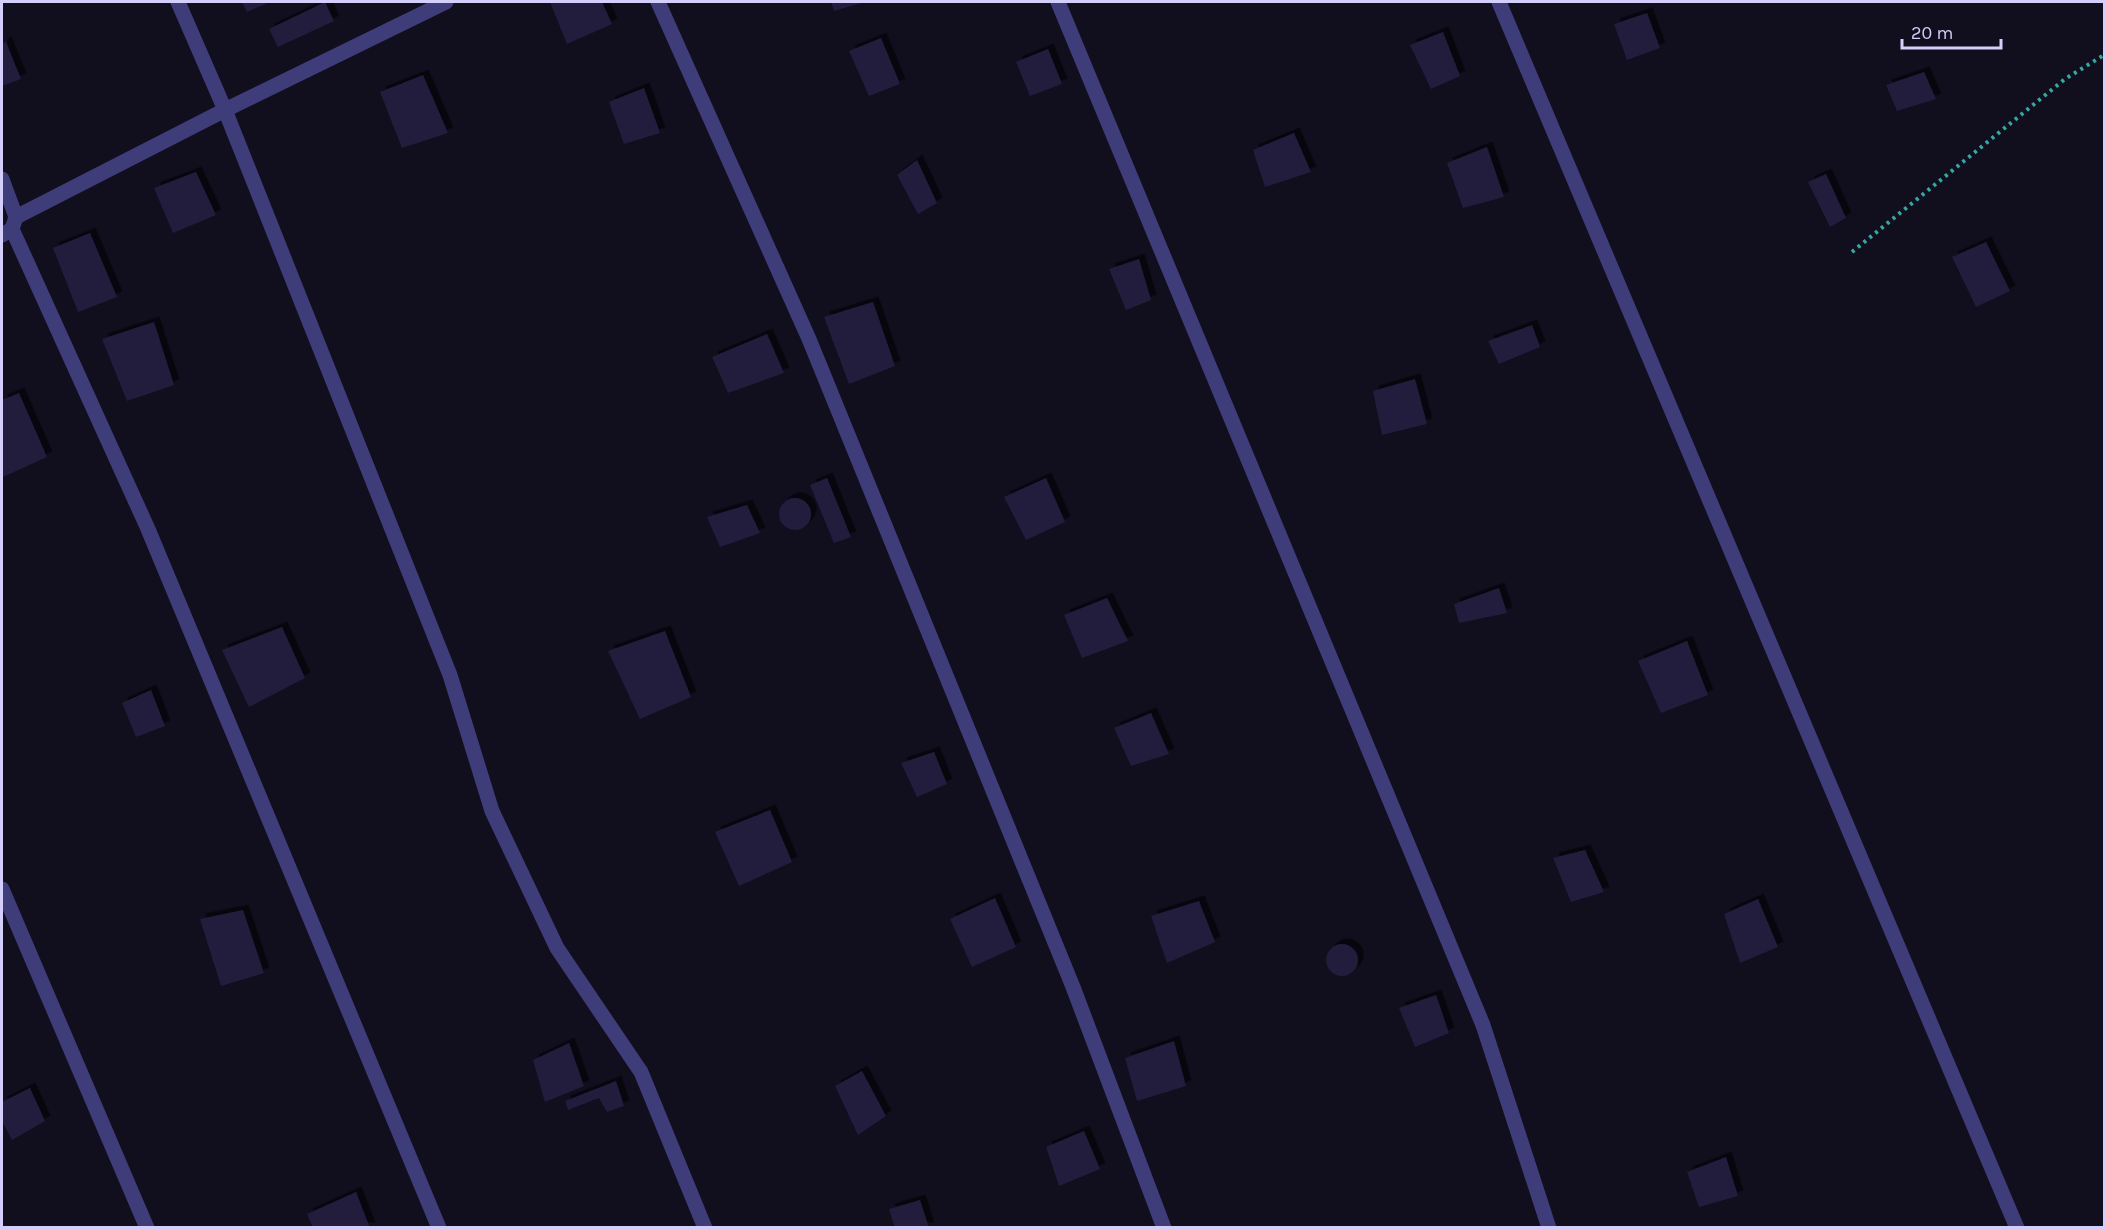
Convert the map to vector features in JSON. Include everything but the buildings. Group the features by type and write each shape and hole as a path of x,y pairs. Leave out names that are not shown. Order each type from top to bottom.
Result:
{"street":[{"path":"178,2 225,110 450,675 492,812 557,948 641,1072 705,1227"},
{"path":"10,227 225,110 446,2"},
{"path":"658,2 810,339 1073,987 1164,1227"},
{"path":"1058,2 1483,1025 1549,1227"},
{"path":"1499,2 2017,1227"},
{"path":"2,179 10,227 148,528 439,1227"},
{"path":"2,890 147,1227"}],"path":[{"path":"1852,252 2066,79 2104,55"}]}
